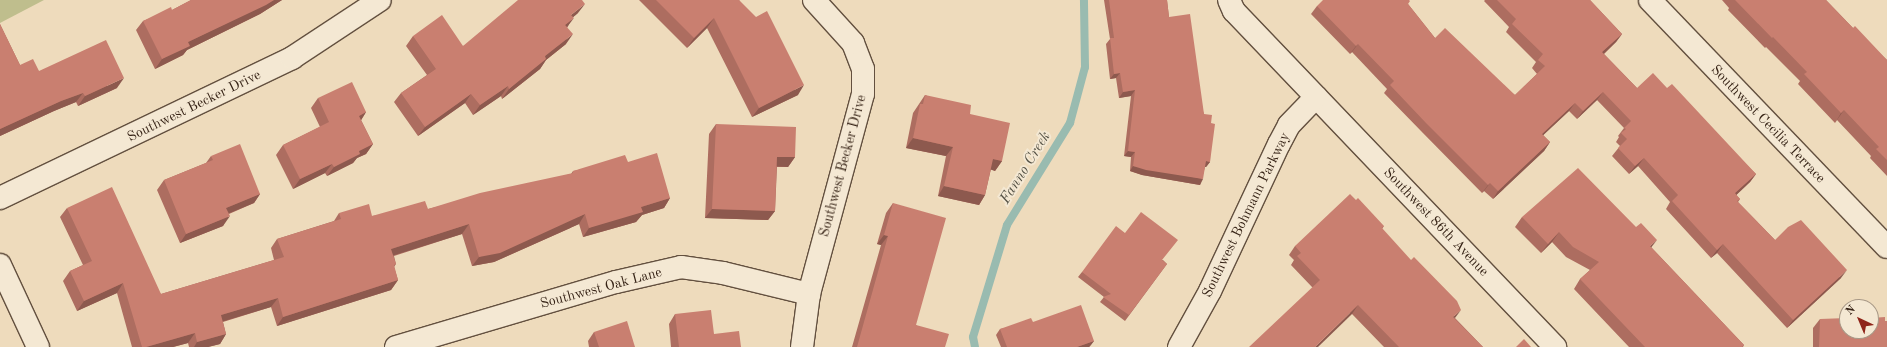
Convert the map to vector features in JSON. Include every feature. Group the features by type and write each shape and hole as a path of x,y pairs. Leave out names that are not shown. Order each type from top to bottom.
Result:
{"street":[{"name":"Southwest Becker Drive","path":"0,198 292,58 380,0"},
{"name":"Southwest Becker Drive","path":"802,347 809,294 863,94 863,69 853,43 814,0"},
{"path":"1229,0 1234,11 1316,97"},
{"name":"Southwest Cecilia Terrace","path":"1650,0 1887,247"},
{"name":"Southwest Bohmann Parkway","path":"1179,347 1210,291 1289,125 1316,97"},
{"name":"Southwest 86th Avenue","path":"1316,97 1556,347"},
{"path":"0,265 38,347"},
{"name":"Southwest Oak Lane","path":"396,347 616,282 681,266 723,273 809,294"}],"shaded area":[{"path":"0,0 44,0 0,23"}],"building":[{"path":"191,0 274,0 188,42 190,46 162,59 143,21 171,7 172,10"},
{"path":"518,0 582,0 585,4 571,15 574,18 565,25 573,34 545,56 546,59 509,89 508,86 480,105 471,94 425,127 401,93 436,69 413,36 442,15 463,46"},
{"path":"656,0 739,0 756,17 767,11 804,85 759,108 714,18 694,38"},
{"path":"1109,0 1167,0 1169,17 1190,14 1204,114 1212,115 1211,123 1215,124 1210,162 1206,161 1203,179 1146,170 1133,166 1135,152 1128,151 1135,90 1123,92 1120,73 1114,74 1110,38 1114,38"},
{"path":"1323,0 1409,0 1410,1 1408,4 1435,38 1445,28 1515,95 1545,66 1538,60 1543,54 1512,24 1516,19 1497,0 1590,0 1622,34 1602,52 1637,88 1653,73 1667,88 1672,84 1756,174 1735,193 1740,199 1737,201 1775,240 1788,227 1801,220 1847,270 1793,320 1723,244 1717,250 1672,201 1678,195 1644,158 1635,166 1618,148 1627,139 1621,133 1626,129 1624,128 1631,121 1603,92 1583,111 1575,103 1542,134 1550,142 1498,191 1490,183 1488,185 1426,123 1390,85 1394,81 1358,44 1356,46 1317,6"},
{"path":"1735,0 1826,0 1853,28 1855,26 1887,60 1887,160 1876,149 1879,147 1844,110 1841,113 1804,74 1807,72"},
{"path":"0,24 20,65 33,59 39,71 106,40 124,78 85,96 83,93 61,101 0,129"},
{"path":"352,82 366,112 359,116 373,144 359,151 360,154 334,167 332,164 300,179 283,145 329,122 318,98"},
{"path":"925,95 971,105 970,114 1010,123 1002,161 993,159 985,195 944,186 953,147 913,138 920,104 923,104"},
{"path":"716,124 796,127 795,157 777,157 775,211 712,209"},
{"path":"240,144 260,194 226,208 230,216 186,234 164,180 213,160 211,156"},
{"path":"657,153 670,198 641,207 643,212 589,228 585,214 500,253 479,257 469,224 391,249 396,264 394,265 398,280 283,317 278,298 221,315 226,334 197,342 195,333 142,347 123,283 84,301 70,271 92,261 67,208 112,187 161,294 284,257 277,239 341,219 339,213 369,204 372,216 425,201 428,209 480,193 573,173 573,171 625,155 628,162"},
{"path":"1578,168 1636,227 1641,223 1657,240 1650,246 1744,345 1742,347 1645,347 1580,279 1599,262 1573,247 1559,232 1548,244 1522,217"},
{"path":"1350,194 1356,200 1358,198 1384,226 1382,228 1411,260 1414,257 1457,301 1461,310 1453,317 1483,347 1399,347 1358,305 1315,347 1249,347 1320,280 1297,256 1301,253 1295,246"},
{"path":"893,203 946,218 916,325 949,334 945,347 857,347 888,236 884,235"},
{"path":"1141,212 1178,240 1162,260 1167,264 1129,315 1103,297 1111,294 1082,272 1116,226 1125,233"},
{"path":"1081,305 1094,341 1077,347 1007,347 1000,329 1031,318 1033,322"},
{"path":"711,310 714,334 739,331 741,347 679,347 675,314"},
{"path":"1879,317 1885,317 1885,321 1887,321 1887,347 1819,347 1820,319 1839,318 1839,339 1879,339"},
{"path":"627,321 635,347 599,347 594,332"},
{"path":"1524,339 1531,347 1516,347"}],"waterway":[{"name":"Fanno Creek","path":"975,347 973,337 1007,225 1070,123 1085,67 1084,0"}]}
